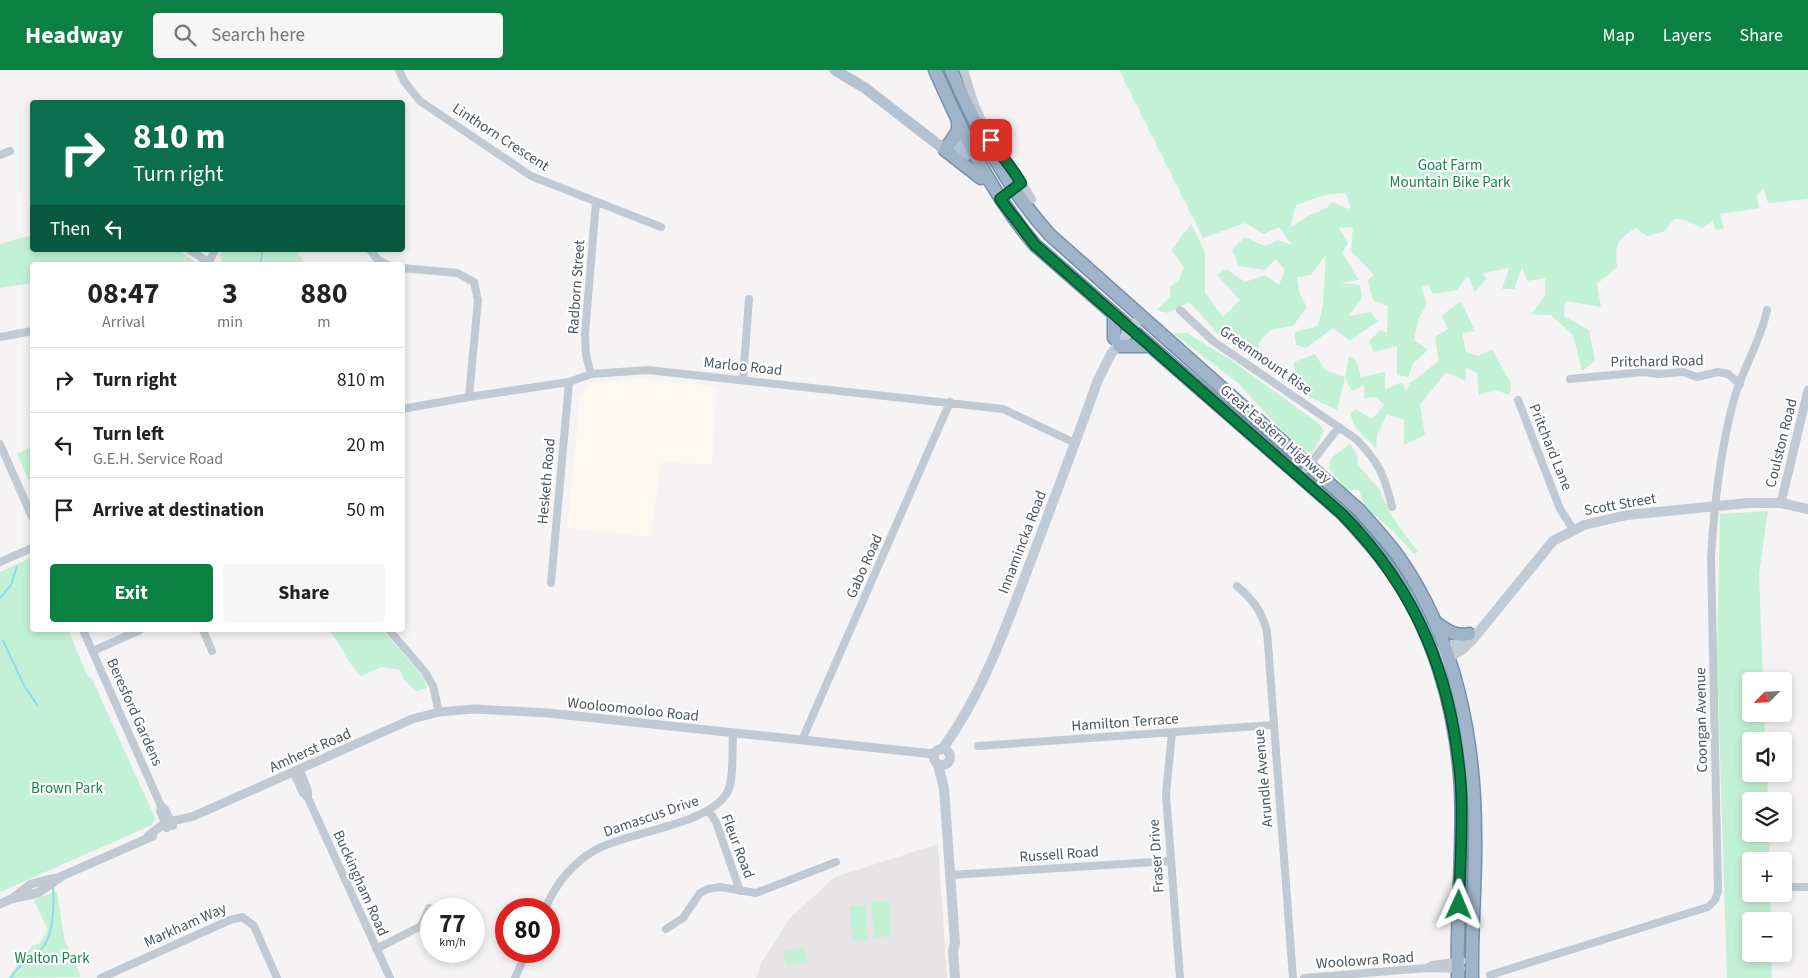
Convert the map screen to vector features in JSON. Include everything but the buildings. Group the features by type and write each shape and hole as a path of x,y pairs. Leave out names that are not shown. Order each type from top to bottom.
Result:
{"highway":[{"name":"Great Eastern Highway","path":"935,70 971,149 997,196 1035,245 1114,316 1300,476 1360,532 1390,569 1415,614 1435,659 1450,711 1461,790 1458,970"},
{"name":"Great Eastern Highway","path":"951,70 986,143 1017,185 1029,212 1063,249 1359,510 1390,545 1414,580 1435,622 1447,654 1464,718 1472,777 1475,833 1472,969"},
{"path":"958,122 958,130 945,150 977,172 997,196"},
{"path":"1114,316 1115,346 1149,346"},
{"path":"1435,622 1460,636 1469,634"}],"main road":[{"path":"835,70 865,88 945,150 953,146 971,149 986,143"},
{"name":"Innamincka Road","path":"955,978 953,951 955,943 944,788 947,780 940,757 954,741 953,736 979,691 1022,586 1098,380 1115,346 1138,315"},
{"name":"Scott Street","path":"1435,659 1473,640 1553,542 1573,529 1627,515 1714,508 1748,503 1780,503 1808,509"},
{"name":"Scott Street","path":"1447,654 1469,634 1481,628"},
{"name":"Innamincka Road","path":"955,943 959,951 961,978"}],"street":[{"name":"Linthorn Crescent","path":"399,70 404,81 420,101 531,176 661,227"},
{"path":"964,70 991,140 998,151 1011,164 1017,185 1032,199"},
{"path":"0,155 10,151"},
{"path":"997,196 1017,185"},
{"name":"Radborn Street","path":"591,374 585,334 596,202"},
{"path":"193,252 208,262"},
{"path":"372,252 382,262"},
{"path":"405,268 457,273 474,282 478,300 469,396"},
{"path":"743,380 749,298"},
{"name":"Greenmount Rise","path":"1180,310 1213,341 1356,439 1371,454 1381,469 1392,507"},
{"name":"Coongan Avenue","path":"1490,975 1708,907 1715,900 1718,891 1711,558 1714,508 1735,396 1764,327 1767,310"},
{"path":"0,337 30,331"},
{"name":"Marloo Road","path":"405,409 469,396 569,382 591,374 648,370 1004,409 1075,443"},
{"name":"Pritchard Road","path":"1570,379 1644,372 1658,374 1683,372 1697,377 1718,372 1728,374 1740,384"},
{"name":"Hesketh Road","path":"551,583 569,382"},
{"name":"Coulston Road","path":"1780,503 1808,390"},
{"name":"Pritchard Lane","path":"1518,400 1560,509 1573,529"},
{"name":"Gabo Road","path":"802,740 950,402"},
{"path":"1300,476 1339,427"},
{"path":"0,445 30,512"},
{"path":"0,562 30,549"},
{"name":"Arundle Avenue","path":"1237,586 1255,602 1267,631 1293,978"},
{"name":"Beresford Gardens","path":"84,632 161,806 160,811 169,824"},
{"path":"92,651 135,632"},
{"path":"204,632 212,651"},
{"path":"391,632 425,672 433,686 439,712"},
{"name":"Wooloomooloo Road","path":"439,712 489,709 802,740 922,753 940,757"},
{"name":"Amherst Road","path":"169,824 194,816 297,772 402,724 439,712"},
{"name":"Hamilton Terrace","path":"978,746 1273,725"},
{"name":"Fraser Drive","path":"1172,733 1166,777 1170,861 1180,978"},
{"name":"Damascus Drive","path":"550,898 554,888 573,866 598,849 709,811 728,791 733,734"},
{"name":"Buckingham Road","path":"297,772 302,793 308,798 390,978"},
{"name":"Fleur Road","path":"709,811 716,822 740,891"},
{"path":"0,904 11,899 31,884 62,876 148,836 169,824"},
{"name":"Russell Road","path":"950,875 1170,861"},
{"path":"666,930 683,918 693,907 700,893 720,887 756,893 836,862"},
{"path":"1792,887 1808,887"},
{"name":"Markham Way","path":"101,978 230,920 242,917 254,926 277,978"},
{"path":"376,950 420,927"},
{"path":"518,977 523,963"},
{"name":"Woolowra Road","path":"1304,978 1427,968 1472,969"}],"shaded area":[{"path":"637,378 717,386 712,465 661,462 651,537 567,528 580,396 590,384"},
{"path":"938,844 947,978 756,978 762,962 789,919 835,877"}],"green space":[{"name":"Goat Farm Mountain Bike Park","path":"1119,70 1808,70 1808,199 1768,203 1764,188 1757,196 1759,208 1720,214 1724,228 1715,230 1713,220 1702,228 1685,220 1674,219 1665,231 1647,236 1636,228 1624,236 1618,243 1616,253 1617,267 1597,284 1601,307 1565,301 1564,316 1589,330 1595,361 1582,371 1573,335 1551,315 1531,314 1545,296 1545,278 1527,281 1522,267 1514,289 1502,289 1509,268 1483,273 1486,279 1475,292 1468,276 1457,290 1433,294 1428,285 1421,286 1427,304 1419,318 1414,340 1428,350 1413,363 1408,377 1397,375 1397,346 1374,352 1369,342 1380,330 1387,333 1388,306 1373,300 1368,280 1374,275 1351,251 1353,227 1339,228 1348,243 1342,253 1359,280 1340,283 1360,285 1362,298 1348,316 1371,312 1378,321 1350,341 1333,328 1306,348 1296,345 1294,332 1318,326 1323,304 1326,254 1311,275 1297,277 1299,293 1307,307 1293,326 1270,330 1258,344 1262,363 1240,346 1221,337 1189,302 1168,313 1157,310 1170,297 1170,287 1179,280 1184,267 1171,250 1191,224 1205,252 1205,293 1223,317 1240,300 1217,275 1226,269 1245,282 1265,275 1279,285 1285,270 1276,259 1264,270 1239,266 1232,250 1245,237 1265,246 1278,240 1292,245 1279,227 1264,234 1245,223 1203,238","holes":["1345,193 1351,207 1348,209 1332,202 1328,207 1306,217 1290,228 1296,205 1325,195"]},
{"path":"30,236 30,252 181,252 195,262 30,262 30,283 0,288 0,244"},
{"path":"221,252 297,252 304,262 222,262 220,256"},
{"path":"1461,301 1475,331 1462,333 1466,352 1478,356 1492,350 1511,383 1510,395 1495,390 1479,395 1477,373 1466,368 1466,381 1446,372 1420,405 1425,435 1404,445 1404,420 1387,414 1377,435 1376,448 1356,428 1350,414 1355,409 1372,419 1384,405 1377,397 1364,398 1364,385 1352,391 1345,378 1337,410 1297,391 1294,362 1315,354 1325,370 1345,377 1349,356 1355,358 1361,377 1385,372 1385,390 1402,382 1406,391 1410,383 1439,361 1435,337 1448,329 1442,315"},
{"path":"1187,333 1231,360 1318,423 1324,431 1312,454 1295,445 1237,382 1174,334"},
{"path":"1350,444 1357,454 1358,465 1380,490 1390,514 1418,552 1414,554 1394,532 1365,507 1359,490 1347,490 1329,469 1331,458"},
{"path":"30,448 29,481 17,454"},
{"path":"1768,511 1759,573 1763,672 1742,672 1742,722 1764,722 1765,732 1742,732 1742,782 1767,782 1768,792 1742,792 1742,842 1769,842 1770,852 1742,852 1742,902 1770,902 1771,912 1742,912 1742,962 1771,962 1772,978 1727,978 1717,658 1720,514"},
{"name":"Brown Park","path":"30,558 30,632 69,632 87,675 92,679 155,818 152,825 0,892 0,572"},
{"path":"331,632 385,632 423,677 427,688 416,691 404,680 400,670 381,667 361,676 352,666"},
{"name":"Walton Park","path":"57,891 64,938 81,977 8,978 32,946 40,943 48,930 34,900"},
{"path":"889,901 891,936 874,938 871,902"},
{"path":"866,905 868,940 852,941 850,906"},
{"path":"804,948 806,962 786,965 784,951"}],"waterway":[{"path":"261,262 263,252"},
{"path":"0,598 11,585 17,566"},
{"path":"3,641 24,685 38,706"},
{"path":"11,978 17,969 38,952 46,942 53,919 53,887"}],"route":[{"path":"991,140 998,151 1011,164 1021,183 1000,199 1035,245 1125,326 1342,514 1376,550 1400,585 1419,621 1433,654 1444,687 1455,737 1461,790 1459,905"}]}
